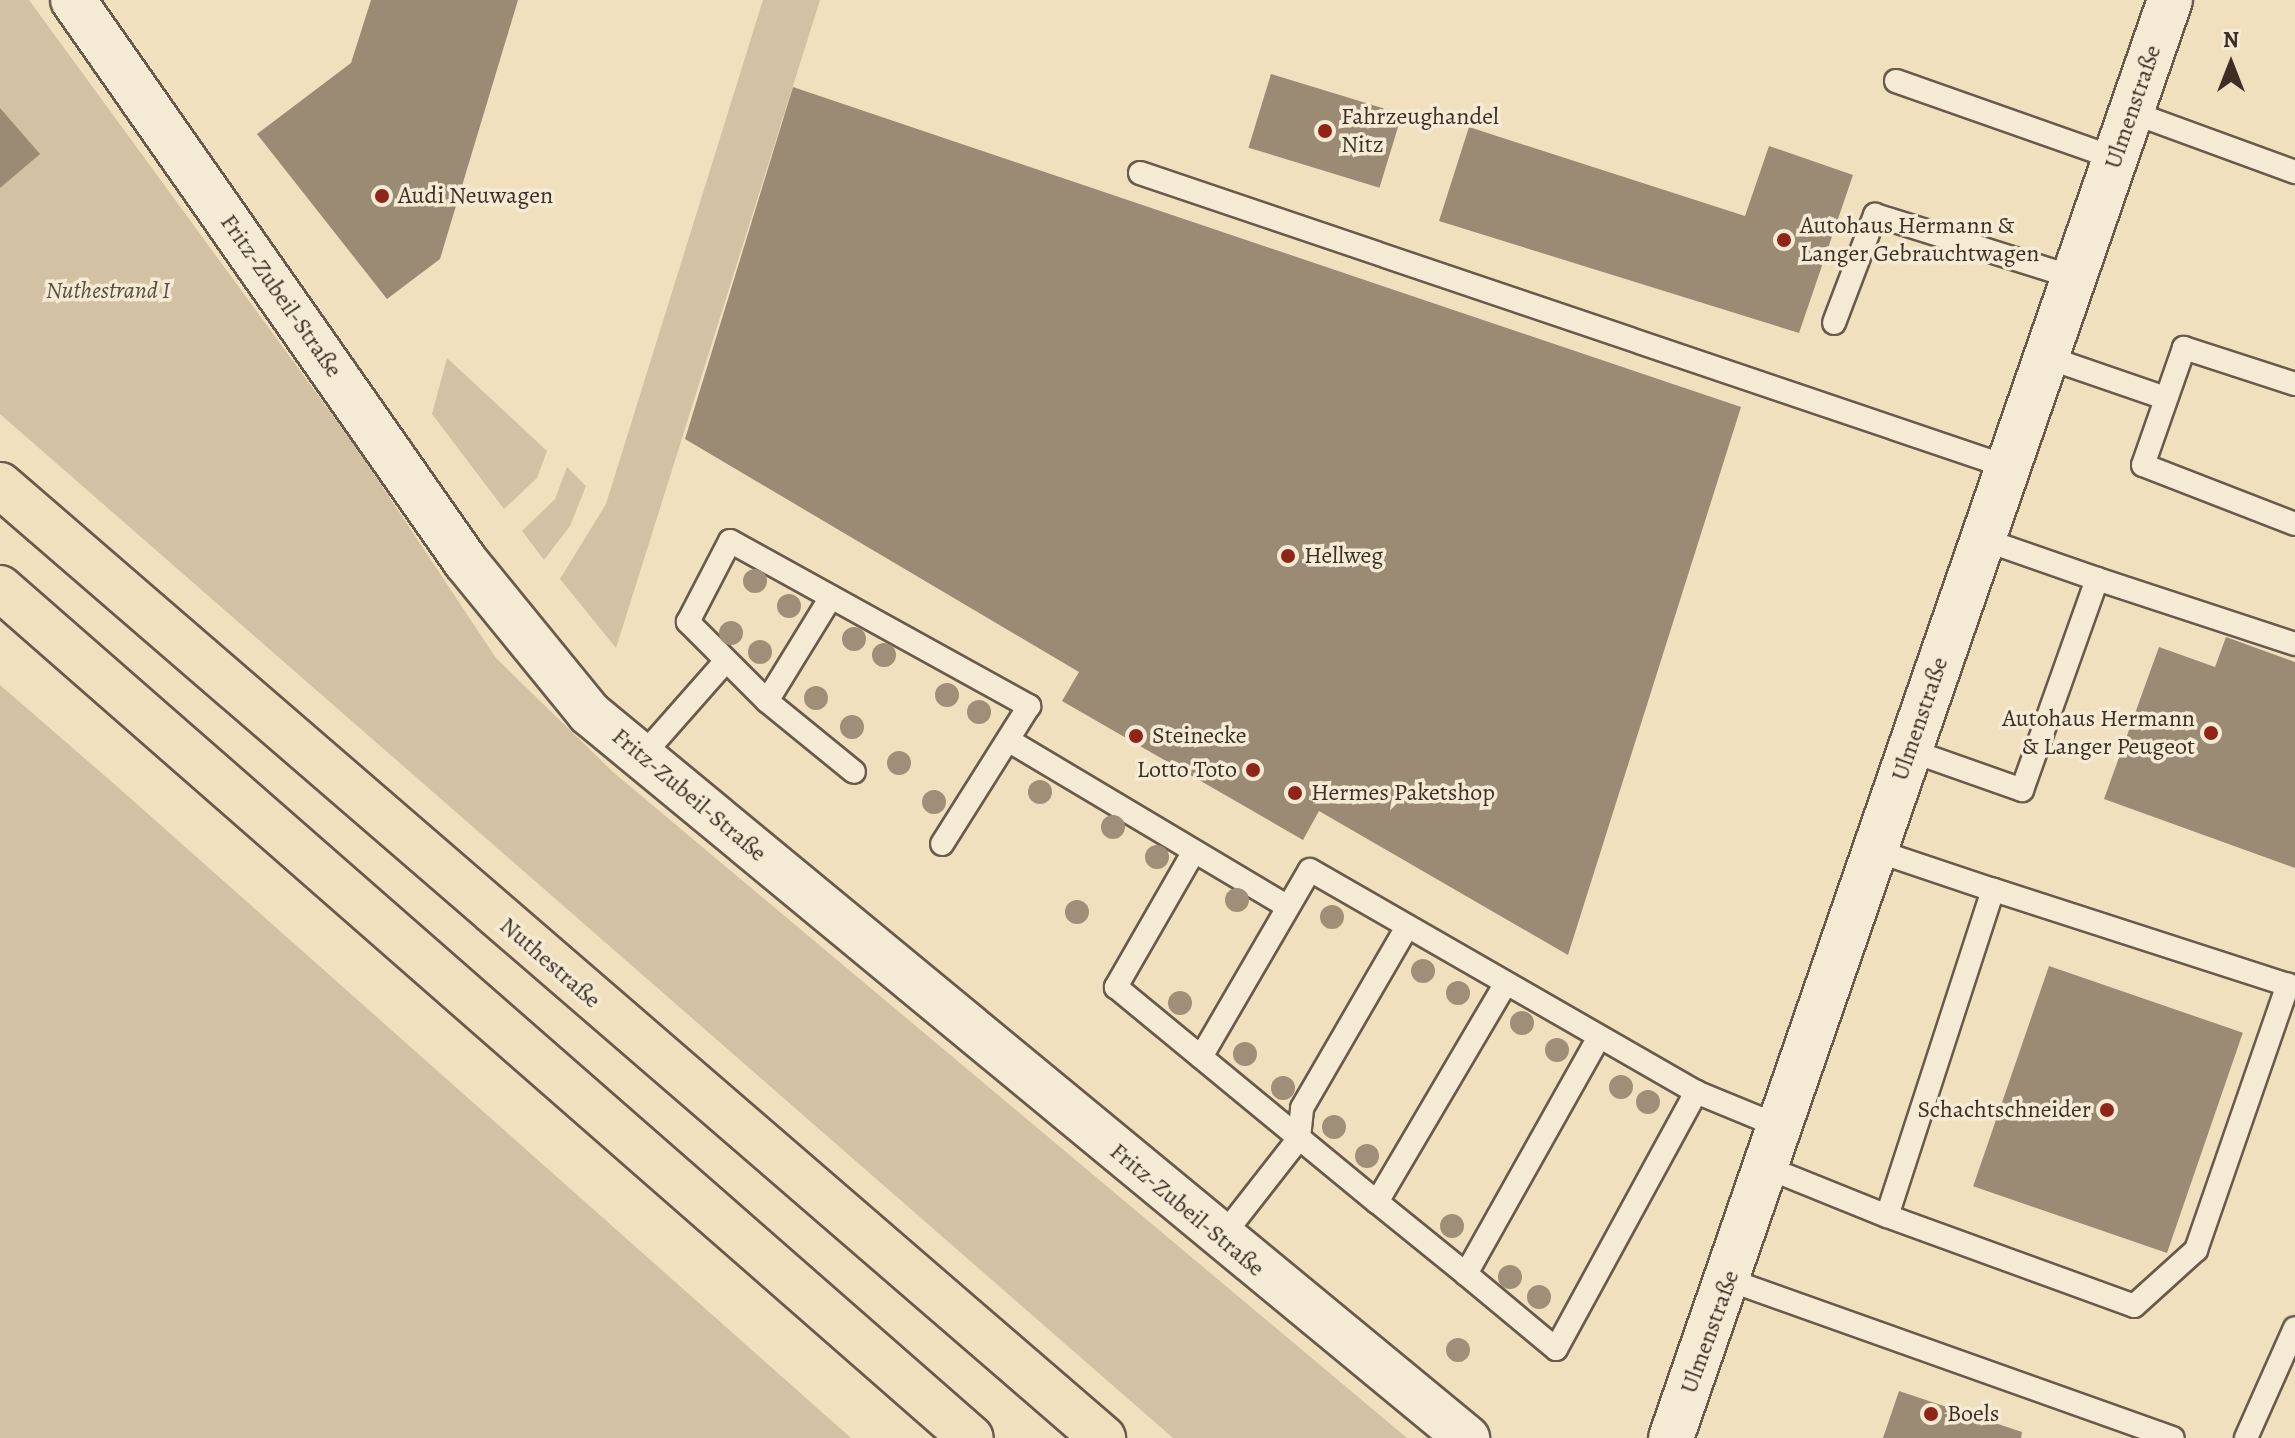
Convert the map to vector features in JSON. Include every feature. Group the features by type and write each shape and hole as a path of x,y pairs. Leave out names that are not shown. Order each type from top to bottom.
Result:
{"highway":[{"name":"Nuthestraße","path":"0,485 1103,1438"},
{"path":"0,588 971,1438"}],"street":[{"name":"Fritz-Zubeil-Straße","path":"73,0 511,624 589,713 1221,1238 1467,1438"},
{"name":"Ulmenstraße","path":"1671,1438 1768,1168 1874,850 2170,0"}],"lane":[{"path":"1896,81 2115,158"},
{"path":"2131,112 2295,172"},
{"path":"1140,173 2008,467"},
{"path":"1834,323 1875,215 2073,277"},
{"path":"2295,384 2184,348 2143,465 2295,524"},
{"path":"2046,357 2165,398"},
{"path":"1982,539 2295,644"},
{"path":"854,772 723,664 688,622 730,541 1029,706 942,844"},
{"path":"1909,750 2022,790 2097,579"},
{"path":"767,701 831,597"},
{"path":"642,756 723,664"},
{"path":"1008,740 1193,853 1287,906"},
{"path":"1768,1168 1887,1216 2134,1306 2196,1250 2288,985 1874,850"},
{"path":"1193,853 1116,987 1556,1349 1696,1092"},
{"path":"1201,1057 1310,870 1696,1092 1781,1127"},
{"path":"1887,1216 1993,890"},
{"path":"1221,1238 1299,1138 1302,1108 1407,927"},
{"path":"1377,1202 1506,983"},
{"path":"1466,1274 1599,1037"},
{"path":"1729,1280 2173,1438"},
{"path":"2246,1438 2295,1328"}],"green space":[{"name":"Nuthestrand I","path":"0,0 29,0 358,450 496,658 613,772 1407,1438 1173,1438 0,414"},
{"path":"763,0 820,0 616,648 560,579 606,504"},
{"path":"447,358 547,451 537,478 504,509 432,414"},
{"path":"567,467 586,486 570,526 544,560 522,531 555,499"},
{"path":"0,685 112,782 851,1438 0,1438"}],"building":[{"name":"Audi Neuwagen","path":"371,0 518,0 440,259 387,299 257,134 351,63"},
{"name":"Fahrzeughandel Nitz","path":"1271,74 1402,114 1380,188 1248,148"},
{"name":"Hellweg","path":"793,87 1741,407 1568,955 1319,811 1303,840 1062,701 1079,672 685,439"},
{"path":"0,108 40,154 0,188"},
{"path":"1469,127 1745,216 1769,146 1853,175 1799,333 1439,221"},
{"name":"Autohaus Hermann & Langer Peugeot","path":"2226,637 2295,662 2295,868 2104,799 2159,647 2215,667"},
{"name":"Schachtschneider","path":"2049,966 2243,1033 2167,1253 1973,1186"},
{"name":"Boels","path":"1899,1391 2022,1432 2021,1438 1883,1438"}],"place":[{"name":"Fahrzeughandel Nitz","path":"1325,131"},
{"name":"Audi Neuwagen","path":"382,196"},
{"name":"Autohaus Hermann & Langer Gebrauchtwagen","path":"1784,240"},
{"name":"Hellweg","path":"1288,556"},
{"name":"Autohaus Hermann & Langer Peugeot","path":"2211,733"},
{"name":"Steinecke","path":"1136,736"},
{"name":"Lotto Toto","path":"1253,770"},
{"name":"Hermes Paketshop","path":"1295,793"},
{"name":"Schachtschneider","path":"2107,1110"},
{"name":"Boels","path":"1931,1414"}]}
